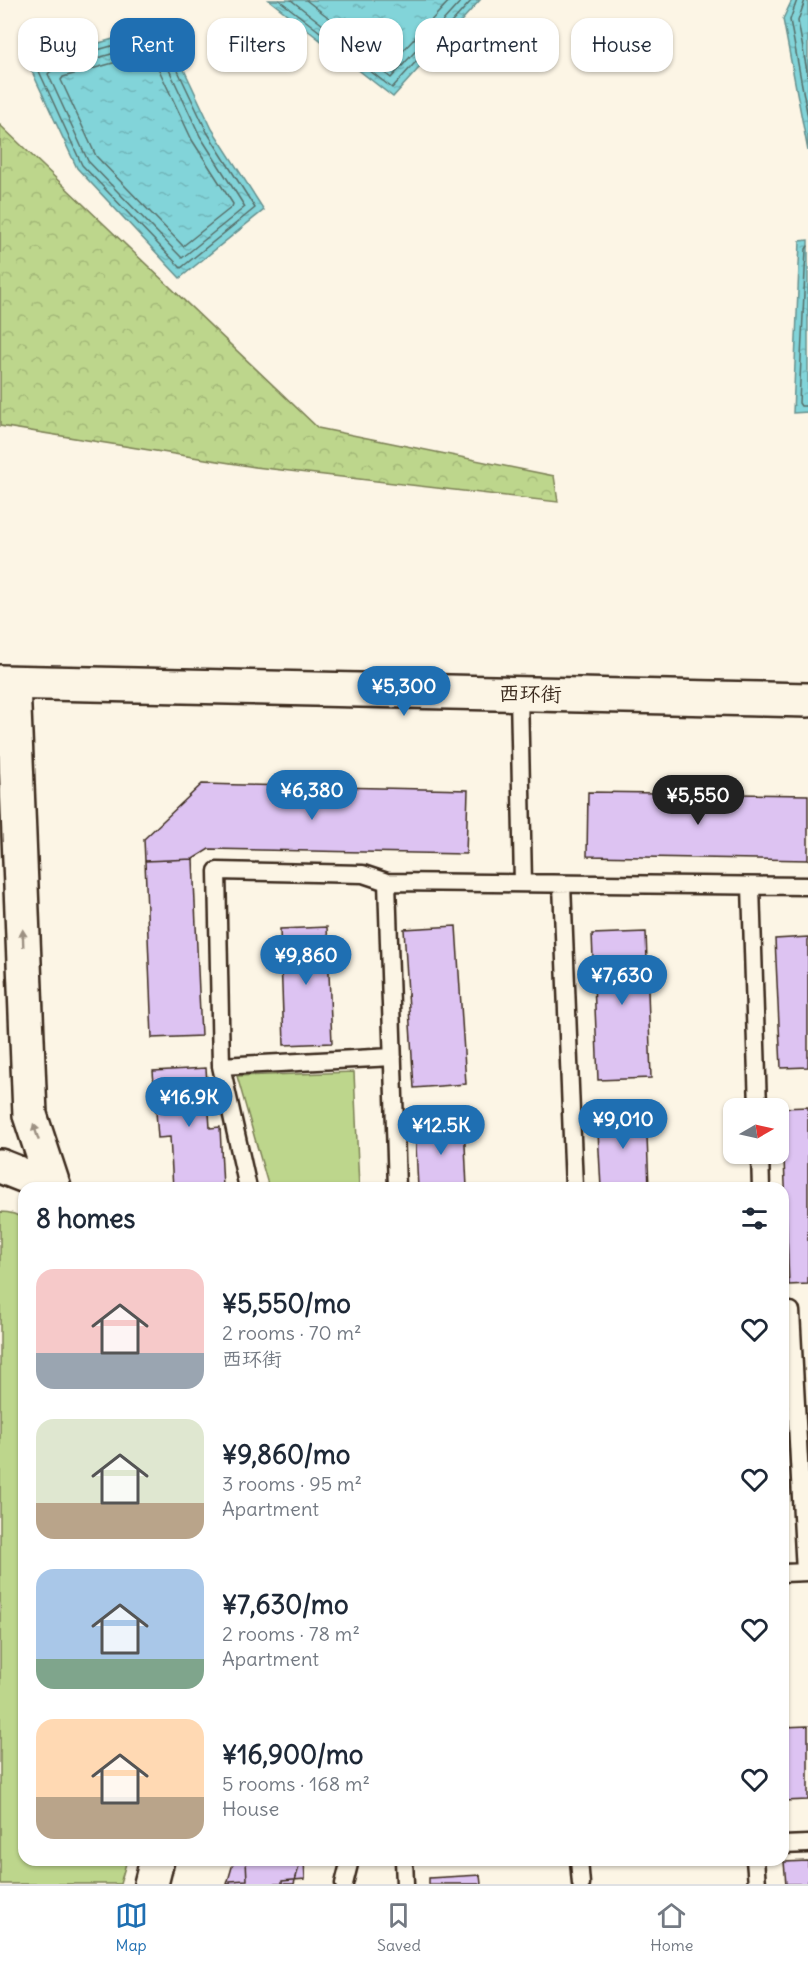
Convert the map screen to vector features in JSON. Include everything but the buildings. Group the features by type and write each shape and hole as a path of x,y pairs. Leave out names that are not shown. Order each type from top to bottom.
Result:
{"main road":[{"name":"西环街","path":"7,682 808,700"},
{"path":"7,682 30,1115 52,1182"},
{"path":"0,1166 33,1179 35,1182"},
{"path":"151,1884 156,1866"}],"lane":[{"path":"519,694 523,883"},
{"path":"247,1182 221,1066 217,871 363,874 387,882 808,886"},
{"path":"387,882 397,1182"},
{"path":"562,884 574,1182"},
{"path":"751,885 758,1098"},
{"path":"221,1066 393,1057"},
{"path":"760,1164 761,1182"},
{"path":"789,1573 806,1572 794,1311"},
{"path":"789,1845 808,1844"},
{"path":"344,1884 348,1866"},
{"path":"405,1866 405,1884"},
{"path":"580,1866 581,1884"},
{"path":"756,1866 757,1884"}],"green space":[{"path":"0,125 318,428 554,476 558,502 255,467 0,426"},
{"path":"354,1072 359,1182 267,1182 237,1076"},
{"path":"0,1212 6,1212 18,1216 18,1866 125,1866 120,1884 0,1884"}],"water":[{"path":"269,0 480,0 464,18 415,18 415,72 393,97 361,72 403,72 403,18 319,18 319,39 307,30 307,18 292,18"},
{"path":"792,0 808,0 808,151 783,19"},
{"path":"110,40 110,72 185,72 212,129 264,210 180,278 77,168 32,72 98,72 98,43"},
{"path":"808,240 808,412 793,413 800,241"}]}
